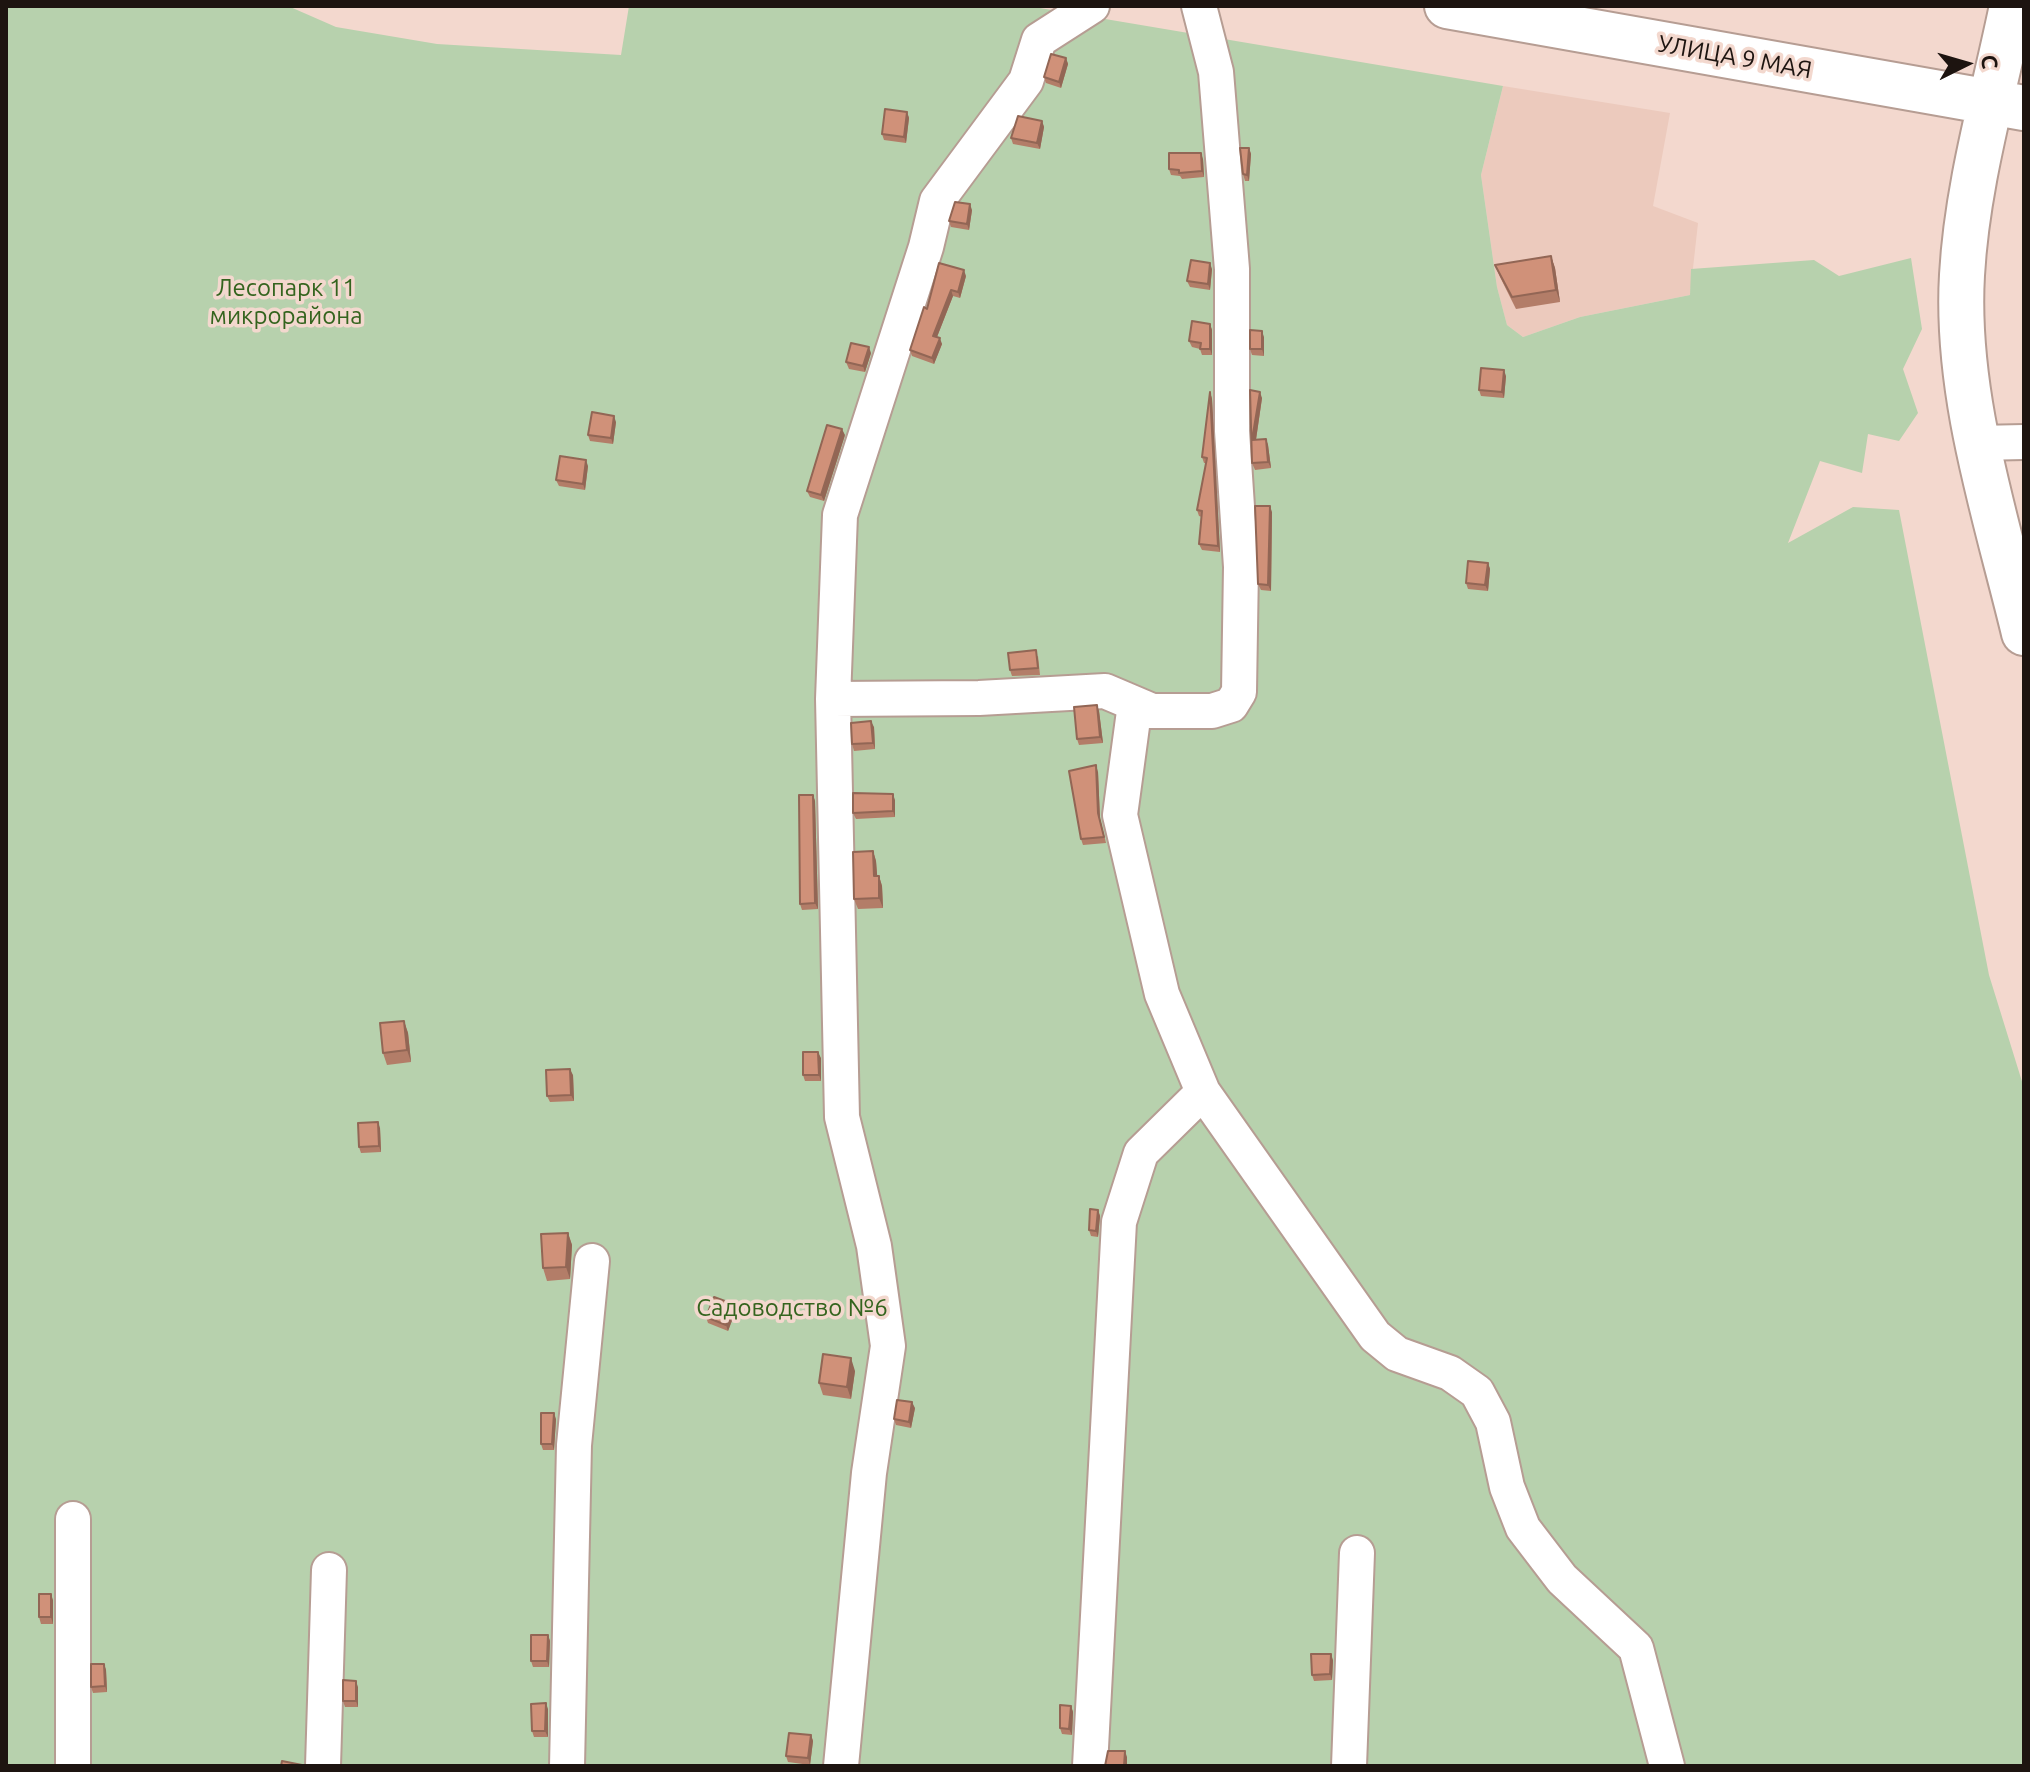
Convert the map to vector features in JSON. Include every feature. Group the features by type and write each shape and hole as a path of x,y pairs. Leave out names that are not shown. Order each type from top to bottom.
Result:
{"main road":[{"name":"УЛИЦА 9 МАЯ","path":"1447,6 2008,106"},
{"path":"2012,6 2008,106 1969,205 1961,277 1965,364 1978,443 2024,633"}],"lane":[{"path":"841,1766 869,1473 888,1346 874,1246 842,1117 833,699 840,515 926,247 937,201 1026,81 1039,40 1092,6"},
{"path":"833,699 1105,691 1152,711 1212,711 1231,705 1239,692 1241,567 1232,431 1232,269 1216,72 1199,6"},
{"path":"1978,443 2024,442"},
{"path":"1135,704 1120,815 1162,994 1203,1092 1375,1336 1397,1354 1450,1373 1477,1392 1493,1422 1507,1487 1523,1528 1562,1579 1636,1648 1667,1766"},
{"path":"1090,1766 1119,1222 1141,1153 1203,1092"},
{"path":"567,1766 574,1445 592,1261"},
{"path":"73,1519 73,1766"},
{"path":"1349,1766 1357,1553"},
{"path":"323,1766 329,1570"}],"shaded area":[{"path":"1503,86 1670,113 1653,206 1698,223 1690,295 1580,317 1523,337 1507,325 1497,287 1481,175"}],"green space":[{"path":"6,6 288,6 336,27 437,44 621,55 629,6 1028,6 1503,86 1481,175 1497,287 1507,325 1523,337 1580,317 1690,295 1691,269 1814,260 1839,276 1911,258 1922,329 1903,369 1918,413 1899,441 1868,434 1862,473 1820,461 1788,543 1853,507 1899,510 1989,975 2024,1088 2024,1766 6,1766"}],"building":[{"path":"1051,54 1066,58 1059,82 1044,77"},
{"path":"885,109 907,112 904,137 882,134"},
{"path":"1018,116 1042,121 1037,143 1011,138"},
{"path":"1240,148 1249,148 1247,175 1243,174"},
{"path":"1169,153 1201,153 1202,171 1179,173 1179,170 1169,169"},
{"path":"955,202 970,204 967,224 949,221"},
{"path":"1551,256 1556,290 1512,297 1495,265"},
{"path":"1191,260 1210,263 1208,284 1187,281"},
{"path":"939,263 964,270 958,292 951,290 933,336 940,338 932,358 910,350 924,307 927,309"},
{"path":"1192,321 1210,324 1210,349 1200,349 1201,343 1189,341"},
{"path":"1250,330 1262,331 1262,349 1250,349"},
{"path":"851,343 869,347 863,366 846,362"},
{"path":"1481,368 1504,370 1502,392 1479,390"},
{"path":"1250,390 1260,392 1252,440 1266,439 1268,462 1252,463"},
{"path":"1210,392 1218,546 1199,544 1202,511 1197,510 1207,458 1202,457"},
{"path":"592,412 614,416 611,438 588,435"},
{"path":"827,425 842,429 821,495 807,491"},
{"path":"560,456 586,460 583,484 556,480"},
{"path":"1255,506 1270,506 1268,585 1258,584"},
{"path":"1468,561 1488,563 1485,585 1466,583"},
{"path":"1036,650 1038,668 1010,670 1008,653"},
{"path":"1097,705 1100,737 1077,739 1074,707"},
{"path":"871,721 873,743 852,744 851,723"},
{"path":"1096,765 1098,813 1104,837 1081,839 1069,771"},
{"path":"853,793 893,794 893,811 853,813"},
{"path":"799,795 813,795 815,903 800,904"},
{"path":"873,851 874,876 879,876 879,898 854,899 853,852"},
{"path":"404,1021 407,1050 383,1053 380,1023"},
{"path":"803,1052 818,1052 819,1075 803,1075"},
{"path":"570,1069 571,1095 547,1096 546,1070"},
{"path":"378,1122 379,1146 359,1147 358,1123"},
{"path":"1090,1209 1098,1210 1096,1231 1089,1230"},
{"path":"568,1233 566,1267 543,1268 541,1234"},
{"path":"714,1297 733,1304 726,1325 706,1317"},
{"path":"823,1354 851,1358 847,1387 819,1383"},
{"path":"897,1400 912,1402 909,1422 894,1419"},
{"path":"541,1413 554,1413 552,1444 541,1444"},
{"path":"39,1594 51,1594 51,1617 39,1617"},
{"path":"531,1635 548,1635 547,1661 531,1661"},
{"path":"1311,1654 1331,1654 1330,1674 1312,1675"},
{"path":"91,1664 104,1664 105,1686 91,1687"},
{"path":"343,1680 356,1681 356,1701 343,1701"},
{"path":"546,1703 545,1731 532,1731 531,1704"},
{"path":"1060,1705 1071,1706 1069,1729 1060,1728"},
{"path":"789,1733 811,1735 808,1758 786,1756"},
{"path":"1108,1751 1125,1751 1124,1766 1105,1766"},
{"path":"282,1761 302,1765 303,1766 281,1766"}],"park label":[{"name":"Лесопарк 11 микрорайона","path":"286,302"},
{"name":"Садоводство №6","path":"792,1308"}]}
